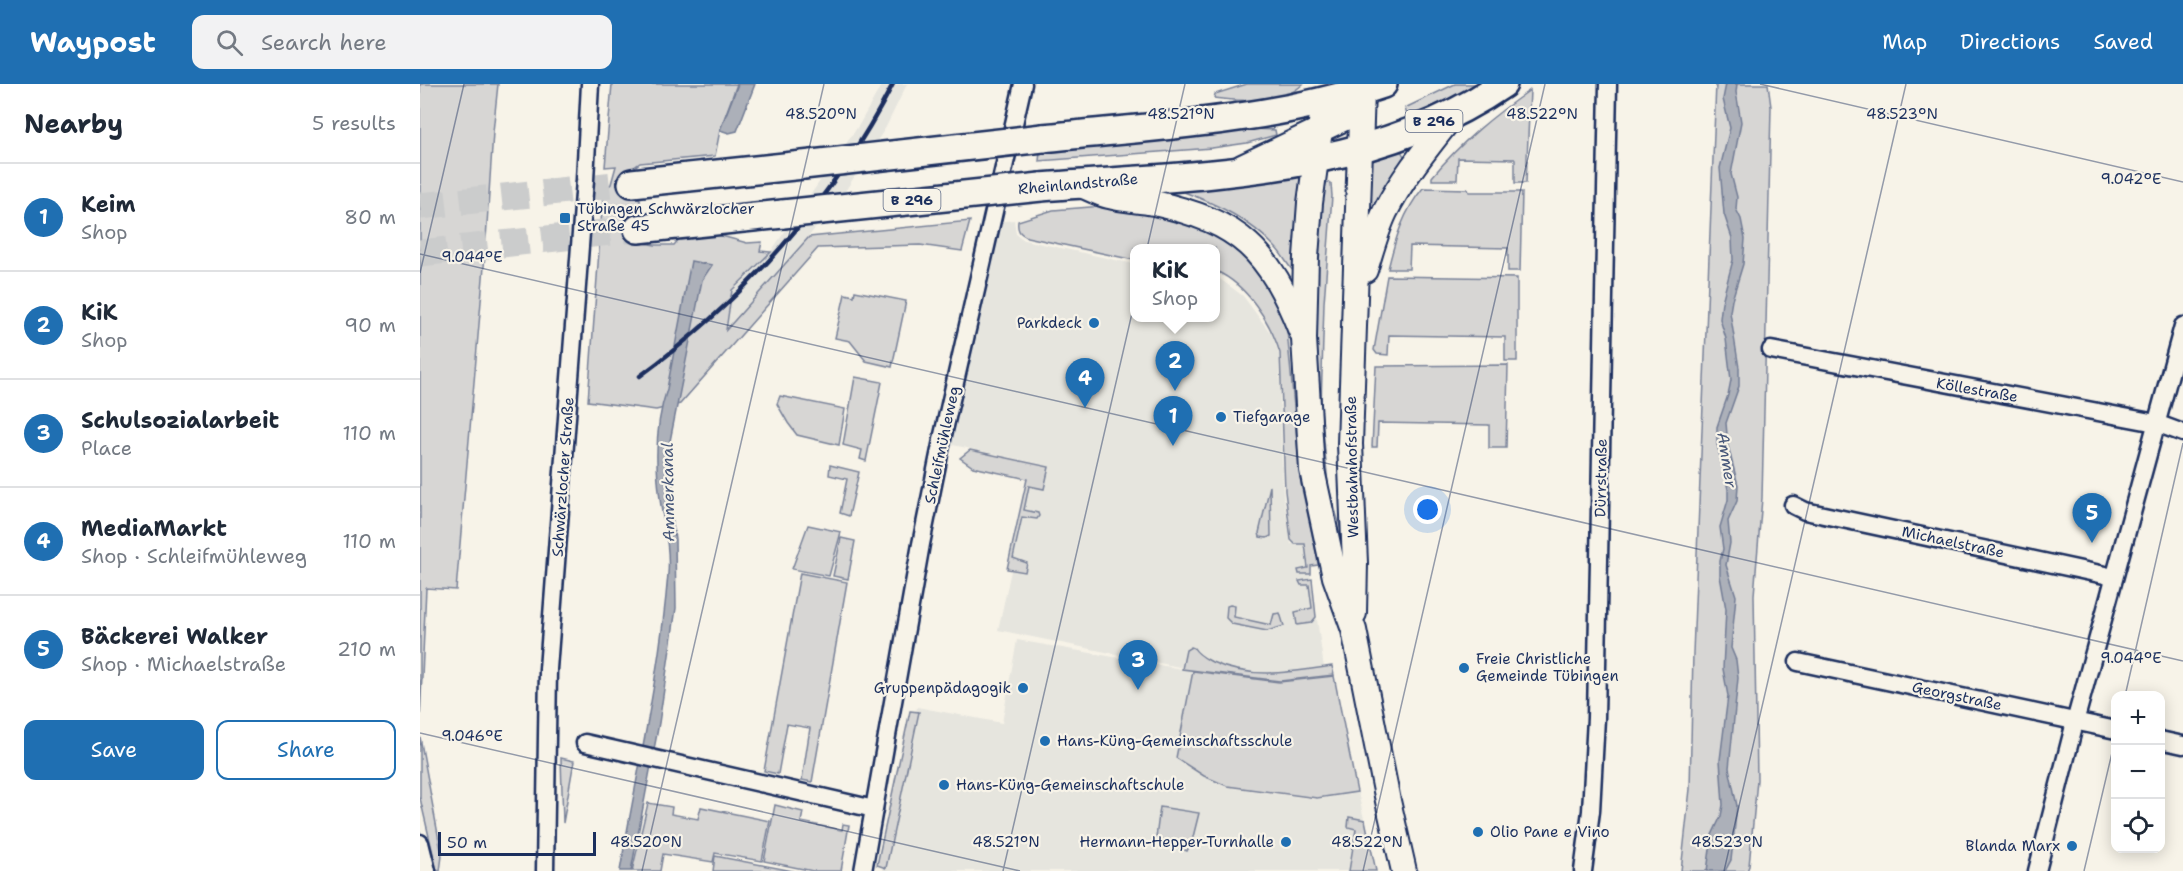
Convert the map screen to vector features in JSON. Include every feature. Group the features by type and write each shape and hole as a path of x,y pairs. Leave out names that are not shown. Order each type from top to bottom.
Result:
{"main road":[{"name":"Rheinlandstraße","path":"638,229 1041,187 1278,167 1360,149 1412,131 1455,112 1503,84"},
{"path":"632,183 1232,118 1325,93 1369,86"},
{"path":"1235,171 1320,131 1352,113 1369,86"},
{"path":"1354,304 1360,149 1369,86"},
{"path":"1317,159 1325,93"},
{"name":"B 296","path":"1354,304 1375,235 1385,213 1412,168 1455,112"},
{"name":"Westbahnhofstraße","path":"1317,159 1310,203 1306,257 1304,339 1312,470 1335,577 1354,630 1404,871"},
{"name":"B 296","path":"1079,184 1107,196 1156,204 1197,215 1220,224 1234,233 1257,251 1273,271 1304,339"},
{"name":"Westbahnhofstraße","path":"1354,304 1350,444 1354,630"}],"street":[{"name":"Schwärzlocher Straße","path":"545,871 548,669 585,180 590,84"},
{"name":"Schleifmühleweg","path":"863,871 921,544 943,435 1023,84"},
{"name":"Dürrstraße","path":"1583,871 1592,801 1596,718 1608,84"},
{"path":"2037,871 2075,722 2183,326"},
{"name":"Köllestraße","path":"1771,350 2156,423 2183,434"},
{"name":"Michaelstraße","path":"1793,505 1805,511 2114,577"},
{"name":"Georgstraße","path":"1798,662 2111,729"},
{"path":"2165,741 2183,745"},
{"path":"585,743 874,809"},
{"path":"420,843 428,871"}],"shaded area":[{"path":"420,84 498,84 456,590 426,588 420,720"},
{"path":"612,84 737,84 720,130 715,156 640,163 625,176 630,194 640,199 641,210 632,216 629,222 639,242 674,245 681,237 718,235 747,243 762,242 760,251 771,252 732,290 726,330 809,237 970,221 962,251 920,245 818,248 680,404 656,410 588,401 603,192 611,184 616,166 605,167"},
{"path":"882,84 907,84 886,127 844,193 804,242 726,329 732,290 772,250 859,125"},
{"path":"1247,84 1303,84 1294,91 1272,99 1249,101 1214,98 1215,94"},
{"path":"1455,84 1480,84 1431,110 1408,119 1405,108"},
{"path":"1716,84 1768,84 1771,107 1762,498 1754,595 1757,780 1747,871 1681,871 1690,789 1693,653"},
{"path":"1530,90 1526,183 1515,183 1515,159 1458,158 1457,180 1432,180 1443,164 1466,141"},
{"path":"1256,129 1275,130 1276,135 1247,143 1212,148 1039,161 1040,152"},
{"path":"1401,151 1405,158 1370,219 1365,210 1371,159"},
{"path":"1299,177 1301,182 1295,273 1278,250 1255,229 1222,208 1184,192 1187,188 1237,185"},
{"path":"1328,182 1331,184 1332,196 1324,303 1321,407 1328,485 1347,556 1339,557 1325,491 1314,371 1319,222 1323,193"},
{"path":"1423,188 1468,189 1469,192 1522,192 1520,271 1508,271 1508,248 1410,246 1409,269 1388,269 1405,217"},
{"path":"1103,206 1178,218 1226,239 1253,259 1281,307 1287,330 1301,484 1318,565 1311,566 1311,574 1299,574 1298,570 1308,568 1305,544 1295,544 1291,540 1285,491 1280,353 1256,305 1238,285 1220,273 1220,244 1130,244 1130,259 1027,237 1020,233 1018,221 1053,210"},
{"path":"1014,220 1016,234 1024,240 1130,263 1130,322 1220,322 1220,279 1243,296 1272,335 1279,354 1283,492 1291,544 1306,543 1325,675 1280,680 1184,668 998,630 1030,484 1040,486 1044,465 944,443 995,222"},
{"path":"1387,276 1517,278 1517,361 1505,361 1505,337 1389,335 1388,355 1377,354 1374,350"},
{"path":"855,291 906,301 892,367 866,361 850,341 835,338 845,294 854,296"},
{"path":"1508,365 1506,448 1489,448 1489,425 1378,423 1377,447 1372,447 1376,366"},
{"path":"855,377 882,382 866,461 860,459 862,450 843,445"},
{"path":"780,396 845,409 839,445 797,435 777,404"},
{"path":"970,450 1049,467 1044,489 1029,486 1024,510 1038,513 1039,516 1037,519 1022,517 1013,558 1027,563 1025,572 1007,569 1027,479 973,467 960,458"},
{"path":"830,465 859,472 849,516 840,513 847,479 829,475"},
{"path":"1270,486 1271,536 1267,538 1260,537 1259,533"},
{"path":"808,525 841,532 829,576 792,569"},
{"path":"841,538 855,541 848,579 833,576"},
{"path":"800,573 847,582 812,782 802,780 810,728 787,724 778,774 764,771"},
{"path":"1312,579 1316,617 1311,623 1297,625 1295,612 1312,608 1309,585 1301,585 1299,581"},
{"path":"1227,606 1235,606 1234,617 1271,625 1274,614 1280,613 1284,626 1267,631 1232,624 1226,618"},
{"name":"Hans-Küng-Gemeinschaftsschule","path":"1017,640 1193,671 1176,758 1226,787 1317,799 1358,793 1376,871 883,871 917,707 1002,723"},
{"path":"1191,647 1212,662 1242,671 1272,673 1332,666 1334,675 1280,681 1182,669 1186,650"},
{"path":"1193,671 1279,682 1334,676 1357,792 1317,798 1227,786 1204,776 1176,758"},
{"path":"910,711 919,712 886,868 877,865"},
{"path":"420,737 442,856 440,871 437,871 420,798"},
{"path":"561,758 574,761 563,823"},
{"path":"648,803 672,807 671,814 698,819 701,807 770,821 762,861 715,853 713,862 663,854 660,871 632,871"},
{"path":"775,805 803,812 801,822 842,830 843,824 849,825 841,871 813,871 764,861"},
{"path":"1160,807 1199,813 1187,851 1156,838"},
{"path":"1349,817 1365,820 1376,871 1349,871 1356,829 1348,827"},
{"path":"715,856 793,871 713,871"}],"water":[{"path":"738,84 755,84 737,131 729,133 720,130"},
{"name":"Ammer","path":"1726,84 1737,84 1736,92 1741,122 1731,174 1737,197 1736,209 1741,219 1745,239 1743,264 1730,312 1739,368 1739,386 1726,423 1728,446 1738,485 1737,501 1728,521 1730,543 1726,565 1736,596 1731,648 1736,660 1738,678 1729,768 1737,806 1731,860 1725,871 1707,871 1712,835 1721,816 1723,805 1720,760 1728,696 1723,669 1726,609 1720,576 1723,549 1720,527 1728,500 1728,489 1717,444 1717,427 1731,380 1726,339 1720,319 1733,260 1732,238 1724,214 1720,168 1730,128 1723,99"},
{"name":"Ammerkanal","path":"691,261 712,265 702,280 669,446 673,486 671,509 675,539 676,608 659,723 631,871 620,871 660,649 668,556 658,477 658,432"}],"tunnel":[{"path":"420,206 632,183"},
{"path":"420,253 638,229"}],"railway":[{"path":"640,376 715,314 783,245 843,167 893,84"}],"place":[{"name":"Tübingen Schwärzlocher Straße 45","path":"565,218"},
{"name":"Parkdeck","path":"1094,323"},
{"name":"KiK","path":"1175,391"},
{"name":"MediaMarkt","path":"1085,408"},
{"name":"Tiefgarage","path":"1221,417"},
{"name":"Keim","path":"1173,446"},
{"name":"Bäckerei Walker","path":"2092,543"},
{"name":"Freie Christliche Gemeinde Tübingen","path":"1464,668"},
{"name":"Gruppenpädagogik","path":"1023,688"},
{"name":"Schulsozialarbeit","path":"1138,690"},
{"name":"Hans-Küng-Gemeinschaftsschule","path":"1045,741"},
{"name":"Hans-Küng-Gemeinschaftschule","path":"944,785"},
{"name":"Olio Pane e Vino","path":"1478,832"},
{"name":"Hermann-Hepper-Turnhalle","path":"1286,842"},
{"name":"Blanda Marx","path":"2072,846"}]}
